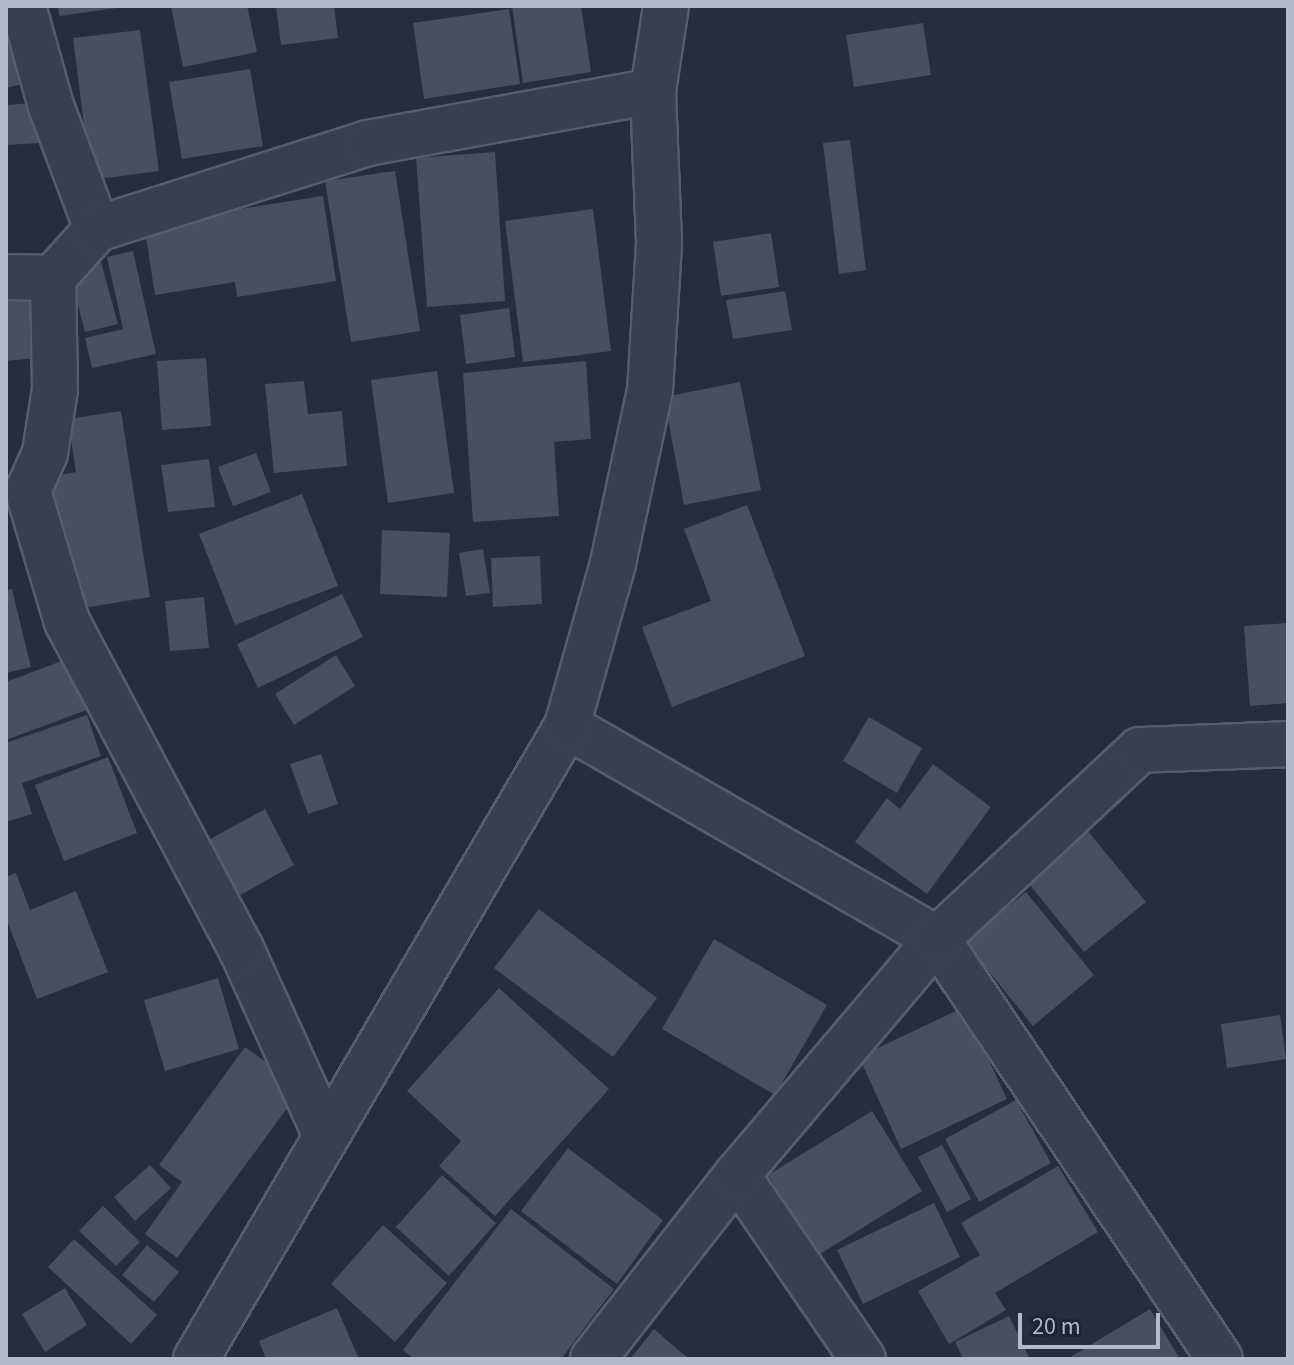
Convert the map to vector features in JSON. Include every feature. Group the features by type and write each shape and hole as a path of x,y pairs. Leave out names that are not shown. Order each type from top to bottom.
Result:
{"street":[{"path":"23,6 51,106 97,229"},
{"path":"196,1359 567,726 613,563 650,391 659,242 653,91 666,6"},
{"path":"326,1136 241,949 67,622 17,494 45,453 55,389 53,278 97,229 368,143 653,91"},
{"path":"6,277 53,278"},
{"path":"567,726 937,939 1220,1359"},
{"path":"593,1359 737,1175 937,939 1140,750 1288,744"},
{"path":"737,1175 863,1359"}],"building":[{"path":"58,6 116,6 117,8 59,16"},
{"path":"171,6 247,6 257,52 183,67"},
{"path":"276,6 334,6 338,38 281,45"},
{"path":"512,6 581,6 591,72 523,83"},
{"path":"509,9 520,84 424,99 413,23"},
{"path":"6,13 26,83 6,88"},
{"path":"923,23 931,75 854,87 846,35"},
{"path":"140,30 159,171 91,180 73,38"},
{"path":"250,69 263,146 182,159 169,82"},
{"path":"36,103 39,143 6,145 6,105"},
{"path":"850,140 866,270 839,274 823,143"},
{"path":"495,152 505,301 427,307 416,158"},
{"path":"395,171 420,331 351,342 325,181"},
{"path":"323,196 336,281 237,297 235,282 155,295 144,224"},
{"path":"593,209 611,351 523,362 505,221"},
{"path":"771,233 779,287 721,296 713,242"},
{"path":"133,251 156,354 92,368 85,338 123,329 107,257"},
{"path":"101,262 118,324 85,332 69,271"},
{"path":"785,291 792,330 733,339 726,300"},
{"path":"29,296 36,358 6,361 6,299"},
{"path":"509,308 515,357 466,364 460,315"},
{"path":"206,358 211,426 162,430 157,361"},
{"path":"586,361 591,439 554,442 559,516 473,522 463,373"},
{"path":"437,371 454,493 388,503 371,380"},
{"path":"304,381 308,414 342,411 347,466 274,473 265,384"},
{"path":"740,382 761,490 684,505 664,397"},
{"path":"121,411 150,597 71,610 50,477 76,472 68,419"},
{"path":"256,453 271,492 233,506 218,467"},
{"path":"209,459 215,507 168,512 161,465"},
{"path":"302,494 338,586 235,625 199,534"},
{"path":"747,505 805,656 672,707 642,627 711,601 684,529"},
{"path":"382,530 450,533 447,597 380,594"},
{"path":"483,549 490,593 466,596 459,553"},
{"path":"540,556 542,604 493,607 491,558"},
{"path":"12,589 31,667 6,673 6,590"},
{"path":"342,594 363,637 258,688 237,644"},
{"path":"204,597 209,648 170,651 165,601"},
{"path":"1288,623 1288,703 1250,706 1244,626"},
{"path":"336,655 355,686 294,725 275,694"},
{"path":"72,657 92,708 6,740 6,682"},
{"path":"87,715 101,756 22,783 32,814 6,822 6,743"},
{"path":"869,717 922,748 897,793 843,761"},
{"path":"321,754 338,804 308,814 290,764"},
{"path":"108,757 137,833 64,861 35,785"},
{"path":"933,764 991,807 927,894 855,842 887,798 900,809"},
{"path":"265,809 294,865 233,899 203,843"},
{"path":"1082,824 1146,902 1084,952 1021,874"},
{"path":"16,873 30,910 76,891 108,972 37,999 6,918 6,877"},
{"path":"1026,892 1094,975 1033,1026 965,942"},
{"path":"539,909 657,998 613,1057 494,968"},
{"path":"714,939 827,1005 775,1095 662,1029"},
{"path":"218,978 239,1049 165,1071 144,1000"},
{"path":"499,988 609,1089 495,1216 439,1166 461,1141 407,1091"},
{"path":"964,1007 1007,1099 901,1149 859,1057"},
{"path":"1280,1015 1286,1059 1227,1068 1221,1024"},
{"path":"245,1047 302,1088 177,1258 145,1234 182,1182 159,1165"},
{"path":"1016,1100 1051,1163 979,1202 945,1139"},
{"path":"872,1111 922,1191 817,1256 768,1175"},
{"path":"942,1145 971,1199 947,1212 918,1157"},
{"path":"568,1148 663,1220 617,1284 521,1211"},
{"path":"150,1165 171,1188 135,1221 114,1197"},
{"path":"1058,1166 1098,1232 995,1293 1006,1310 949,1344 918,1291 980,1255 961,1223"},
{"path":"442,1175 496,1223 449,1276 396,1227"},
{"path":"934,1203 960,1257 863,1304 837,1250"},
{"path":"103,1206 140,1242 116,1266 79,1231"},
{"path":"511,1209 614,1289 561,1359 414,1359 403,1350"},
{"path":"383,1225 447,1283 395,1342 331,1284"},
{"path":"74,1239 157,1315 131,1344 48,1267"},
{"path":"147,1245 179,1272 154,1302 122,1275"},
{"path":"65,1288 87,1325 45,1352 22,1314"},
{"path":"337,1308 359,1359 266,1359 259,1341"},
{"path":"1150,1309 1180,1359 1067,1359"},
{"path":"1009,1316 1030,1359 963,1359 955,1342"},
{"path":"654,1329 689,1359 630,1359"}]}
